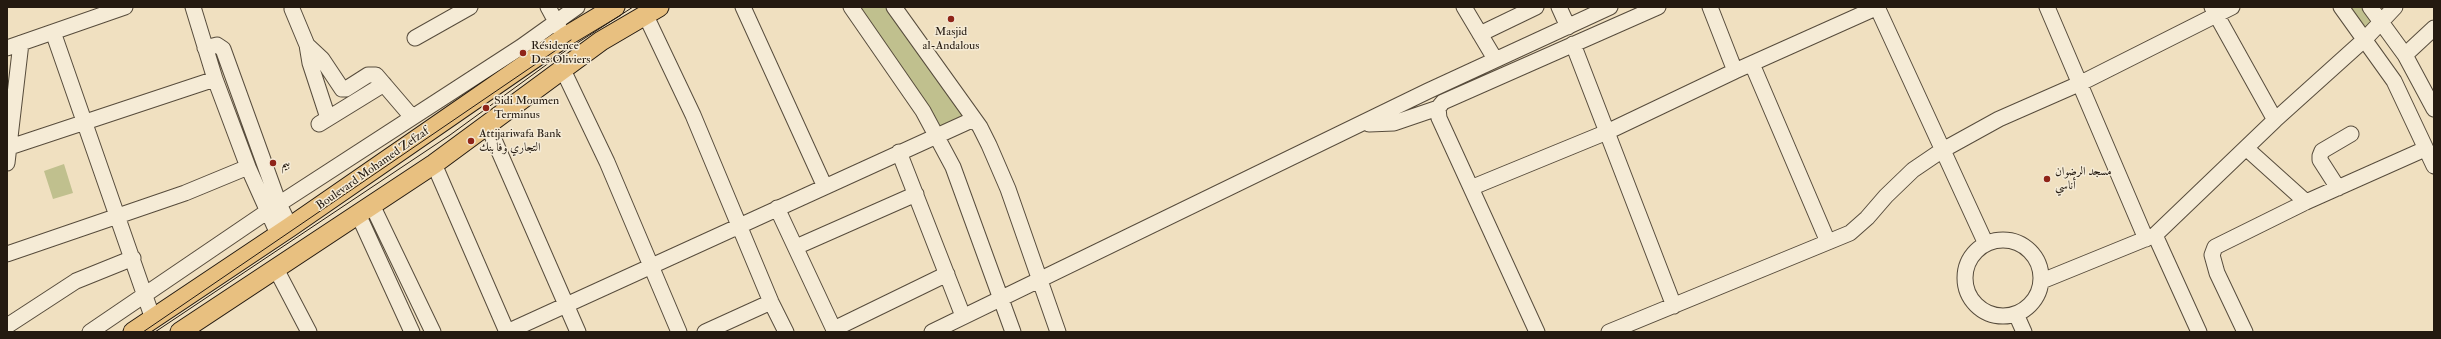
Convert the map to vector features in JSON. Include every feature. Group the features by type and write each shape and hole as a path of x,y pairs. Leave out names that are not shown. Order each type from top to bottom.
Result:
{"main road":[{"name":"Boulevard Mohamed Zefzaf","path":"133,332 284,230 561,30 615,7"},
{"path":"184,331 434,164 488,126 601,41 652,11"}],"street":[{"path":"125,7 14,46 8,153 85,123 215,79"},
{"path":"193,7 215,79 248,167 274,208"},
{"path":"415,38 470,7"},
{"path":"548,7 561,30"},
{"path":"90,332 412,117 561,30 577,7"},
{"path":"743,7 825,187"},
{"path":"851,7 918,105 953,167 1014,332"},
{"path":"894,7 974,119 989,145 1041,280 1058,332"},
{"path":"1464,7 1495,59"},
{"path":"1480,34 1536,7"},
{"path":"1559,7 1568,27"},
{"path":"932,332 959,323 1001,298 1041,280 1495,59 1610,7"},
{"path":"1363,124 1394,123 1438,108 1443,102 1658,7"},
{"path":"1710,7 1735,70"},
{"path":"1473,187 1606,132 1735,70 1752,64 1877,7 1941,151 1986,244"},
{"path":"2047,7 2150,237 2199,332"},
{"path":"1609,332 1850,233 1867,218 1886,196 1913,170 1941,151 1998,119 2081,83 2213,11 2232,7"},
{"path":"2342,7 2394,81 2434,166"},
{"path":"2370,7 2405,55 2434,109"},
{"path":"2042,280 2150,237 2275,120 2365,39 2395,7"},
{"path":"292,9 307,45 323,121 384,84"},
{"path":"652,11 693,115 771,302 786,332"},
{"path":"2213,11 2275,120"},
{"path":"2405,55 2434,28"},
{"path":"53,32 153,319"},
{"path":"1573,44 1674,306"},
{"path":"205,48 217,45 223,49 274,208 284,230"},
{"path":"307,45 322,59 342,89 346,89 368,75 376,75 412,117"},
{"path":"1752,64 1828,242"},
{"path":"563,70 607,162 679,332"},
{"path":"1438,108 1439,118 1473,187 1537,332"},
{"path":"434,164 507,332 936,135 974,119"},
{"path":"488,126 578,332"},
{"path":"2338,188 2320,160 2320,156 2322,151 2351,134"},
{"path":"2246,148 2306,202"},
{"path":"2241,331 2217,273 2212,255 2214,247 2306,202 2425,149"},
{"path":"899,152 947,274 959,323"},
{"path":"7,254 185,193 248,167"},
{"path":"796,247 916,194"},
{"path":"778,208 834,331 947,274"},
{"path":"365,210 412,332"},
{"path":"365,210 433,332"},
{"path":"1997,240 2008,240 2029,249 2041,269 2042,280 2034,301 2026,309 2016,314 1994,315 1983,310 1968,293 1966,270 1969,260 1986,244 1997,240"},
{"path":"7,326 76,281 133,258"},
{"path":"276,269 309,332"},
{"path":"705,332 771,302"},
{"path":"2016,314 2024,332"}],"green space":[{"path":"854,7 891,7 967,112 942,129"},
{"path":"2343,7 2372,7 2378,17 2359,36"},
{"path":"64,164 73,193 53,199 44,171"}],"tram line":[{"path":"155,332 450,135 568,49 633,7"},
{"path":"143,332 571,40"}],"place":[{"name":"Masjid al-Andalous","path":"951,19"},
{"name":"Résidence Des Oliviers","path":"523,53"},
{"name":"Sidi Moumen Terminus","path":"486,108"},
{"name":"Attijariwafa Bank التجاري وفا بنك","path":"471,141"},
{"name":"بيم","path":"273,163"},
{"name":"مسجد الرضوان أناسي","path":"2047,179"}]}
